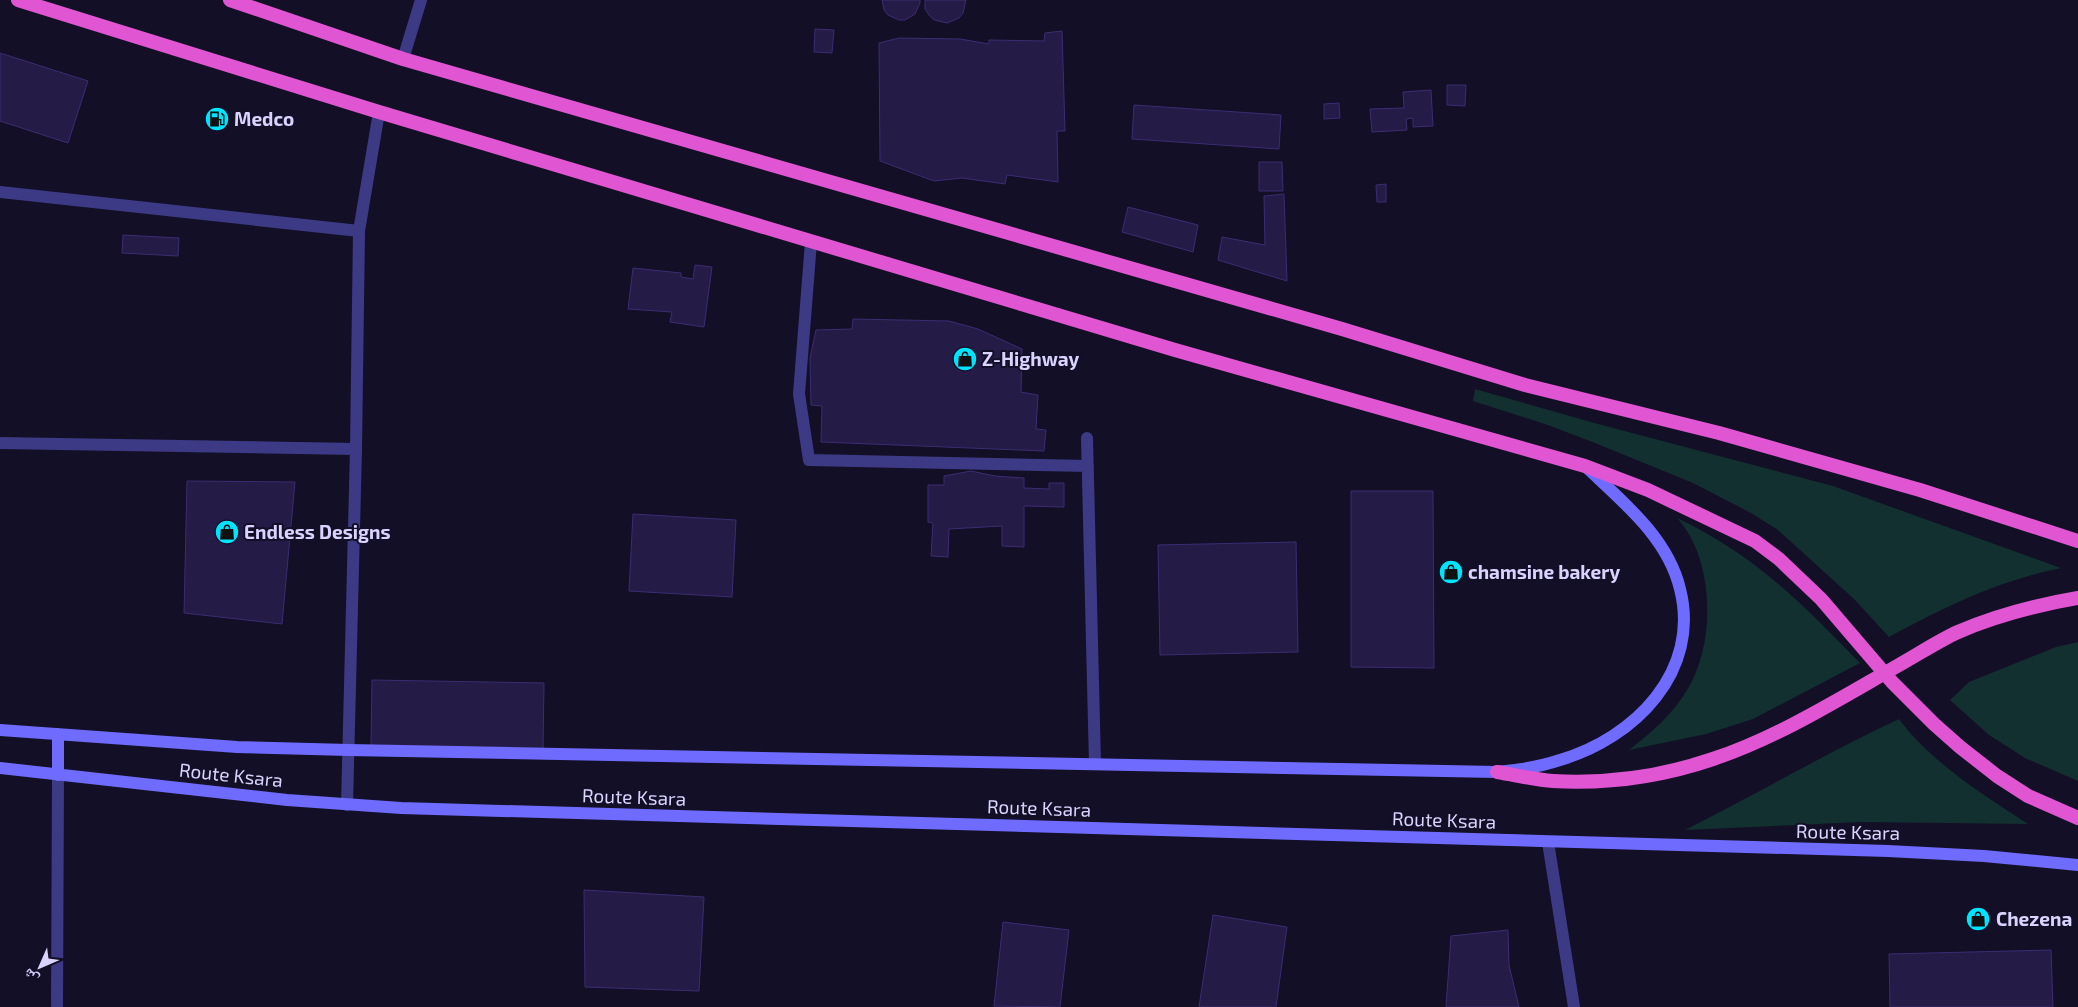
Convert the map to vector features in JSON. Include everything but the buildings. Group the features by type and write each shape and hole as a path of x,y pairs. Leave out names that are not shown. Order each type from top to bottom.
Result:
{"highway":[{"path":"18,0 379,112 1166,348 1585,466 1648,490 1755,541 1779,559 1821,598 1884,674 1934,724 1997,776 2028,796 2078,818"},
{"path":"230,0 403,59 1313,321 1525,385 1719,433 1920,490 2078,541"},
{"path":"1497,772 1552,781 1608,780 1664,772 1712,759 1740,749 1838,700 1957,633 1996,617 2037,605 2078,598"}],"main road":[{"name":"Route Ksara","path":"0,730 237,747 349,750 1497,772 1530,768 1562,760 1593,747 1622,730 1653,702 1664,688 1676,665 1683,640 1685,614 1680,588 1668,559 1652,534 1632,510 1585,466"},
{"path":"58,734 58,775"},
{"name":"Route Ksara","path":"0,768 277,799 347,805 475,811 1888,851 1984,856 2078,865"}],"street":[{"path":"403,59 421,0"},
{"path":"347,805 360,231 379,112"},
{"path":"0,192 360,231"},
{"path":"812,242 799,394 809,460 1088,466"},
{"path":"1087,438 1095,764"},
{"path":"0,443 356,450"},
{"path":"57,1007 58,775"},
{"path":"1548,842 1574,1007"}],"green space":[{"path":"1475,389 1598,424 1833,486 2061,568 2014,580 1972,596 1889,637 1854,599 1778,530 1751,513 1693,483 1595,443 1545,424 1473,401"},
{"path":"1677,518 1729,547 1766,573 1809,612 1860,663 1753,719 1706,734 1629,750 1661,723 1681,699 1696,671 1703,649 1707,626 1705,578 1699,556 1690,535"},
{"path":"2078,642 2078,781 2025,758 1989,735 1950,700 1969,682 2056,647"},
{"path":"1899,719 1912,735 1942,764 2028,824 1861,822 1685,830 1845,746"}],"place":[{"name":"Medco","path":"217,119"},
{"name":"Z-Highway","path":"965,359"},
{"name":"Endless Designs","path":"227,532"},
{"name":"chamsine bakery","path":"1451,572"},
{"name":"Chezena","path":"1978,919"}]}
